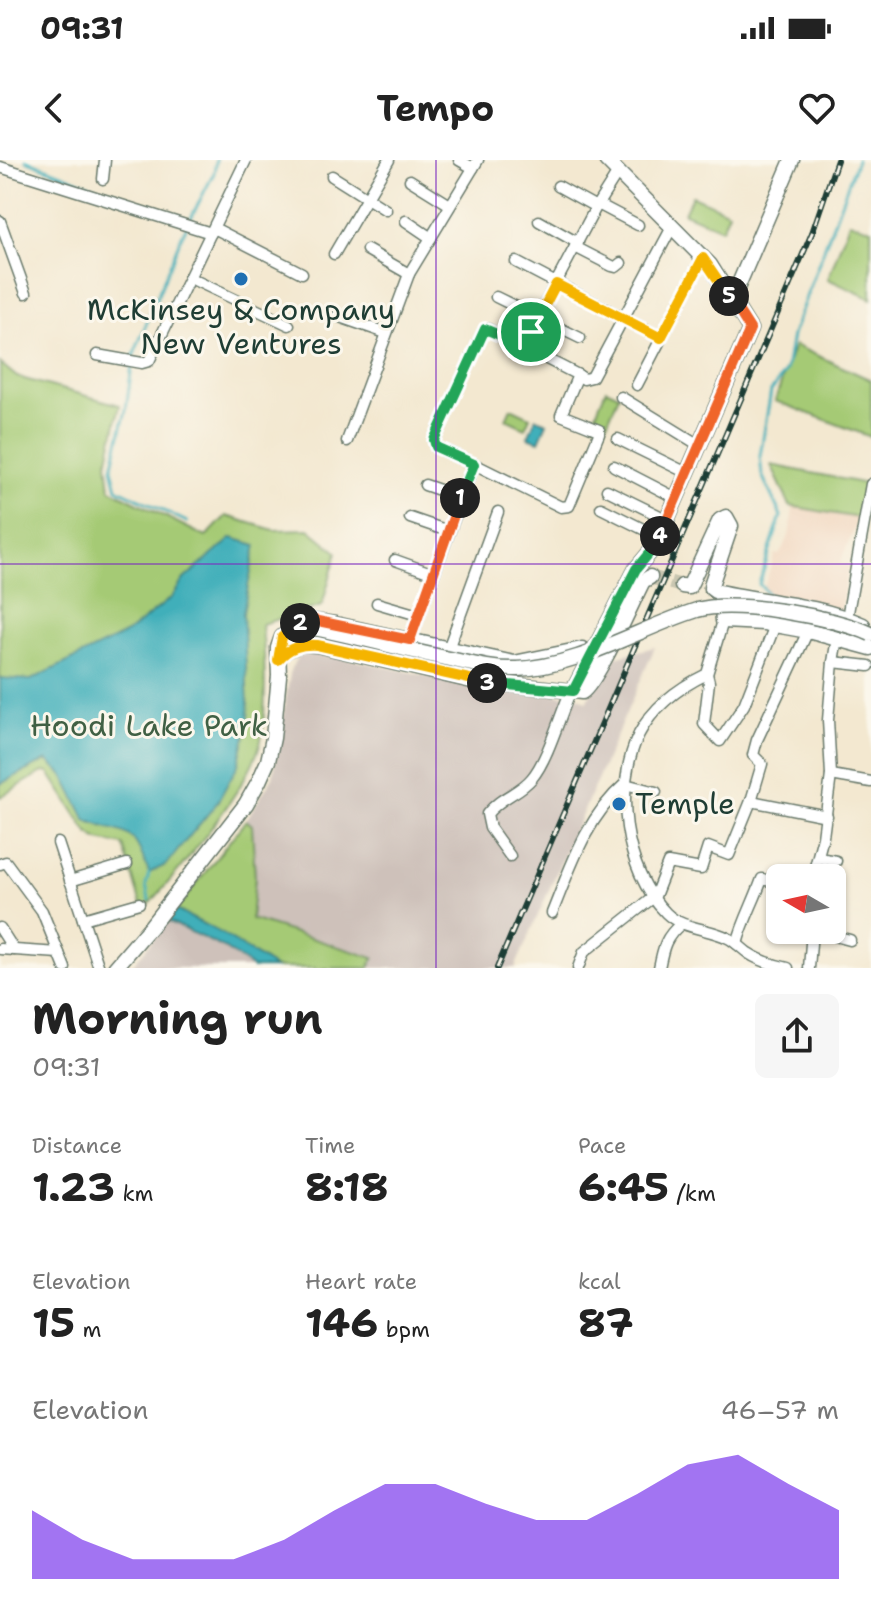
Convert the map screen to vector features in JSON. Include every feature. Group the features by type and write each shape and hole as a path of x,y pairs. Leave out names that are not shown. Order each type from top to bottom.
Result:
{"street":[{"path":"103,179 105,160"},
{"path":"97,355 139,363 149,361 246,160"},
{"path":"334,254 389,160"},
{"path":"347,441 409,274 475,164 459,160"},
{"path":"510,856 490,828 487,814 497,801 522,787 535,774 636,569 656,545 750,329 703,258 606,160"},
{"path":"732,300 792,160"},
{"path":"0,167 196,229 212,231 302,273"},
{"path":"523,345 597,205 618,172"},
{"path":"332,176 386,210"},
{"path":"410,180 450,205"},
{"path":"558,186 638,225"},
{"path":"0,221 26,293"},
{"path":"406,221 431,238"},
{"path":"539,221 612,266 621,263"},
{"path":"578,375 561,415 599,430 599,434 569,506 561,507 436,447 434,440 485,329 523,345 578,375 584,379 592,377 672,227"},
{"path":"367,250 409,274"},
{"path":"637,385 703,258"},
{"path":"516,262 661,338"},
{"path":"190,278 289,325"},
{"path":"496,297 580,338"},
{"path":"337,316 386,333"},
{"path":"621,397 699,445"},
{"path":"618,439 687,473"},
{"path":"410,640 474,464"},
{"path":"614,466 676,498"},
{"path":"847,618 871,484"},
{"path":"425,485 460,497"},
{"path":"607,490 666,519"},
{"path":"601,508 659,537"},
{"path":"448,649 498,512"},
{"path":"682,586 689,587 720,520 726,517 731,526 711,588 847,618 871,631"},
{"path":"410,518 448,531"},
{"path":"395,560 434,574"},
{"path":"283,652 302,644 317,645 468,680 587,690 643,581 650,577"},
{"path":"721,592 723,621 707,674 709,682 704,724 720,741 744,705 775,625"},
{"path":"377,603 418,615"},
{"path":"291,630 308,627 482,666 516,669 548,665 626,640 714,606 754,608 871,631"},
{"path":"283,652 303,636 503,676 531,675 564,667 699,618 738,613 817,627 871,646"},
{"path":"115,968 246,804 259,781 273,738 282,637 304,620 514,663 597,644"},
{"path":"723,621 775,625 871,646"},
{"path":"578,968 584,952 655,896 668,863 701,869 708,847 729,855 762,764 753,755 757,740 808,631"},
{"path":"817,864 827,816 831,775 828,720 837,638"},
{"path":"542,658 544,688"},
{"path":"833,662 869,666"},
{"path":"707,674 677,691 640,733 625,784 625,811 632,854 640,876 664,911 681,924 695,926 737,944 747,953 770,964 788,968"},
{"path":"831,775 871,782"},
{"path":"625,784 656,792"},
{"path":"552,913 581,841 608,799 625,784"},
{"path":"751,801 827,816"},
{"path":"58,843 99,968"},
{"path":"819,858 836,861"},
{"path":"0,864 6,862 42,911 65,968"},
{"path":"70,881 127,864"},
{"path":"737,944 743,921 749,916 762,879 766,880"},
{"path":"83,919 139,903"},
{"path":"659,968 669,933 681,924"},
{"path":"0,928 14,950"},
{"path":"846,939 850,940"},
{"path":"809,968 811,944"},
{"path":"0,949 59,953"}],"shaded area":[{"path":"794,502 859,518 840,563 849,565 840,611 762,593 775,554 779,555 789,536"},
{"path":"655,647 515,968 369,968 373,957 251,919 255,878 252,825 246,820 273,777 291,668 299,656 310,651 480,687 580,697 587,702 606,659"},
{"path":"168,921 225,948 253,968 130,968"}],"green space":[{"path":"692,196 729,212 722,229 684,213"},
{"path":"849,222 871,228 871,299 828,279"},
{"path":"794,345 871,380 871,437 775,401"},
{"path":"0,363 17,377 120,405 107,463 110,489 206,537 226,516 274,530 309,529 337,552 322,606 262,624 264,713 255,758 211,829 143,911 123,845 98,840 88,833 49,773 43,772 0,797"},
{"path":"606,389 619,395 605,428 592,423"},
{"path":"511,408 530,417 525,428 506,419"},
{"path":"771,465 867,484 859,518 790,506"},
{"path":"246,820 252,825 255,878 251,919 374,958 369,968 275,968 221,933 176,910"}],"water":[{"path":"536,418 547,423 539,441 528,437"},
{"name":"Hoodi Lake Park","path":"232,538 256,545 243,613 249,720 238,765 217,803 166,865 149,873 133,839 86,820 63,775 47,760 0,784 0,678 31,680 127,633 172,597 184,579"},
{"path":"176,910 221,933 275,968 253,968 224,948 168,921"}],"waterway":[{"path":"26,160 156,211"},
{"path":"133,357 181,237 214,173 216,160"},
{"path":"768,594 759,584 781,516 762,475 760,456 771,391 786,371 792,335 857,160"},
{"path":"132,365 126,410 112,468 117,488 187,522"},
{"path":"149,873 146,885 149,900"}],"tunnel":[{"path":"650,577 682,586"}],"railway":[{"path":"497,968 812,233 837,160"}],"place":[{"name":"McKinsey & Company New Ventures","path":"241,279"},
{"name":"Temple","path":"619,804"}],"route":[{"path":"703,258 750,329 656,545 636,569 573,691 468,680 317,645 295,646 285,651 278,660 282,637 304,620 410,640 474,464 436,447 434,440 485,329 523,345 531,332 556,284 661,338 703,258"}]}
